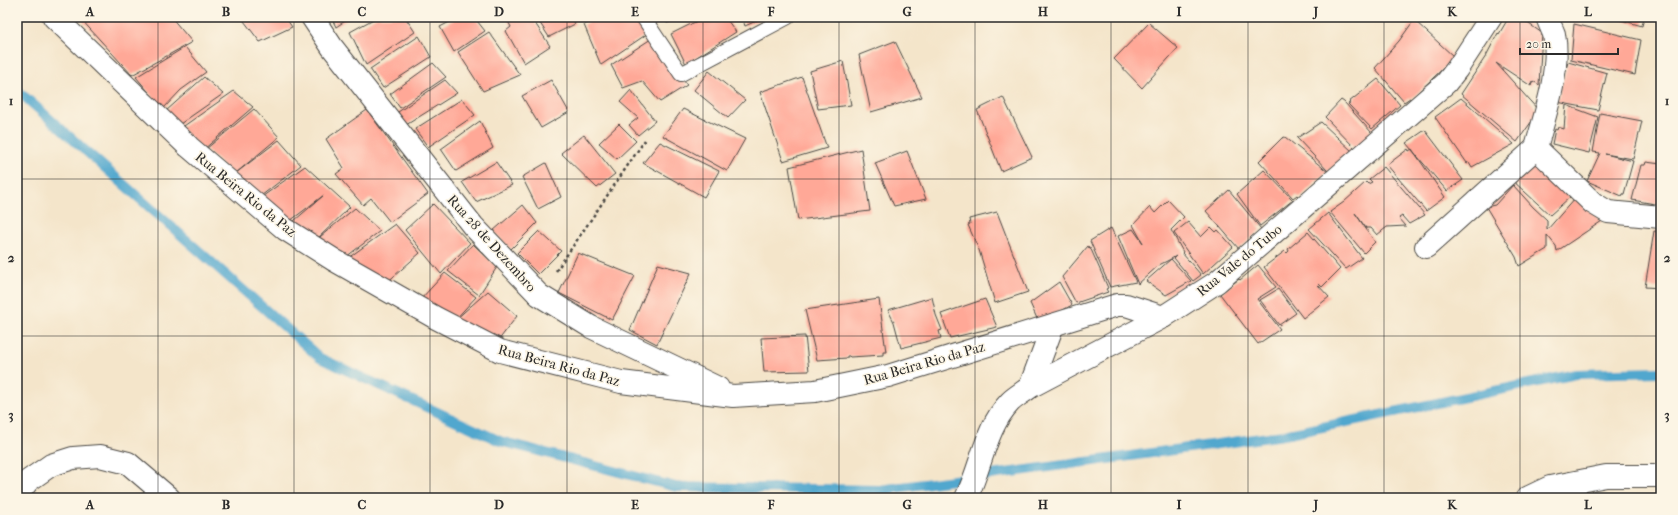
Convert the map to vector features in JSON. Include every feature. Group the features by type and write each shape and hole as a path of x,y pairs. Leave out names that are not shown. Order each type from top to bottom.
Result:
{"street":[{"name":"Rua Beira Rio da Paz","path":"54,17 189,147 285,229 334,260 436,318 500,351 621,382 733,396 815,390 888,376 1117,305 1126,305 1163,317"},
{"name":"Rua 28 de Dezembro","path":"312,17 337,53 473,226 540,295 591,327 733,396"},
{"name":"Rua Vale do Tubo","path":"969,493 991,431 1000,414 1011,401 1030,387 1163,317 1217,282 1446,82 1457,69 1491,17"},
{"path":"1426,247 1536,148 1553,78 1556,54 1554,34 1547,17"},
{"path":"1536,148 1593,203 1608,212 1661,217"},
{"path":"1030,387 1053,325"},
{"path":"17,495 28,481 51,466 73,458 100,456 128,463 169,498"},
{"path":"1527,498 1550,487 1606,476 1661,476"}],"lane":[{"path":"643,17 681,74 788,17"}],"path":[{"path":"540,295 645,140"}],"building":[{"path":"79,17 171,17 192,42 132,75"},
{"path":"241,17 285,17 292,27 260,42"},
{"path":"331,17 351,17 336,27"},
{"path":"377,17 405,17 415,32 366,65 350,32"},
{"path":"459,17 474,17 485,31 454,52 440,27"},
{"path":"506,17 531,17 550,46 524,63 506,31 511,27"},
{"path":"536,17 572,17 575,24 549,37"},
{"path":"597,17 637,17 647,34 601,65 584,25"},
{"path":"664,17 681,17 667,23"},
{"path":"705,17 725,17 736,32 686,64 671,34"},
{"path":"742,17 765,17 745,26"},
{"path":"1509,17 1519,17 1542,33 1539,85 1533,81 1531,86 1496,63 1539,111 1517,142 1461,94"},
{"path":"1611,17 1644,17 1642,26"},
{"path":"1414,20 1453,56 1450,59 1452,60 1411,99 1410,98 1404,102 1375,68 1399,41"},
{"path":"1149,23 1178,48 1142,88 1114,59"},
{"path":"1574,24 1641,40 1635,75 1571,60"},
{"path":"489,32 520,75 483,91 458,52"},
{"path":"419,36 431,57 383,88 370,69"},
{"path":"651,39 687,85 660,102 642,81 623,88 611,65"},
{"path":"895,41 922,97 871,112 859,55"},
{"path":"185,47 206,72 181,90 163,109 136,77"},
{"path":"843,61 851,105 818,109 810,71"},
{"path":"1568,62 1607,73 1598,110 1557,102"},
{"path":"433,63 446,77 400,108 390,94"},
{"path":"709,71 745,100 728,118 694,90"},
{"path":"204,77 223,94 180,124 166,111"},
{"path":"802,77 827,148 783,161 760,92"},
{"path":"1378,79 1400,105 1372,129 1348,104"},
{"path":"445,80 457,93 406,125 398,112"},
{"path":"551,80 569,112 541,128 522,96"},
{"path":"631,90 655,121 638,135 629,125 638,118 620,102"},
{"path":"234,91 253,107 203,150 181,128"},
{"path":"1003,97 1032,157 1001,171 977,110"},
{"path":"1461,98 1514,144 1472,167 1469,162 1467,163 1435,117"},
{"path":"462,99 475,115 428,147 415,129"},
{"path":"1341,100 1372,133 1355,148 1325,117"},
{"path":"1566,105 1598,117 1589,153 1552,144 1555,129 1557,130 1558,127 1564,129"},
{"path":"254,109 279,137 236,173 279,140 301,165 257,199 206,149"},
{"path":"683,109 745,139 727,171 663,136"},
{"path":"367,110 428,194 390,222 371,198 363,205 336,174 344,168 326,139"},
{"path":"1600,113 1642,121 1633,159 1605,154 1633,161 1624,194 1622,196 1587,181 1600,153 1593,152"},
{"path":"480,121 493,148 456,171 441,149"},
{"path":"1321,122 1353,152 1328,171 1297,138"},
{"path":"619,124 636,141 617,159 599,143"},
{"path":"1425,130 1463,180 1447,191 1406,143"},
{"path":"584,135 615,174 597,188 561,153"},
{"path":"1285,137 1328,172 1316,181 1300,198 1297,195 1293,198 1259,161 1282,138"},
{"path":"660,142 719,171 704,197 643,163"},
{"path":"861,149 870,211 798,220 789,167"},
{"path":"1408,149 1409,151 1412,149 1445,197 1426,211 1387,165"},
{"path":"907,151 926,199 894,206 875,163"},
{"path":"1530,160 1537,166 1538,165 1570,197 1550,215 1512,180"},
{"path":"496,162 512,185 476,202 462,182"},
{"path":"1646,162 1661,164 1661,205 1632,200 1641,165 1645,165"},
{"path":"546,163 561,197 538,209 522,177"},
{"path":"305,166 350,207 313,243 287,227 324,195 286,224 259,199"},
{"path":"1384,167 1425,215 1409,224 1402,216 1399,218 1406,226 1387,227 1377,235 1371,228 1366,228 1355,213 1375,242 1364,253 1330,212 1344,202 1366,182 1368,184 1372,182 1369,179"},
{"path":"1264,170 1293,200 1260,226 1237,194"},
{"path":"1513,185 1547,220 1547,230 1575,198 1602,221 1557,251 1556,246 1547,235 1547,249 1519,266 1516,257 1486,207 1495,205"},
{"path":"1229,190 1261,229 1239,249 1206,211"},
{"path":"1168,200 1184,217 1171,230 1183,252 1182,253 1201,275 1193,281 1174,258 1176,256 1159,265 1138,284 1118,236 1133,229 1143,243 1133,225 1150,207 1155,213"},
{"path":"433,204 470,243 441,274 405,230"},
{"path":"523,205 537,223 511,249 493,231"},
{"path":"355,208 380,231 342,260 315,241"},
{"path":"997,212 1028,292 995,303 979,250 968,225 970,224 969,219"},
{"path":"1328,213 1362,258 1346,269 1309,229"},
{"path":"1188,222 1201,237 1211,227 1216,232 1218,230 1233,247 1203,274 1174,233"},
{"path":"395,224 420,253 384,285 344,261"},
{"path":"1111,228 1136,282 1110,287 1090,241"},
{"path":"539,231 561,251 538,274 517,253"},
{"path":"1654,231 1661,232 1661,288 1645,287"},
{"path":"1308,232 1340,269 1322,287 1319,284 1318,285 1329,297 1303,318 1264,267 1285,251 1287,253 1289,251 1288,249"},
{"path":"473,244 497,267 479,295 448,271"},
{"path":"1088,246 1089,248 1090,247 1108,288 1106,289 1108,292 1076,303 1062,277"},
{"path":"578,253 635,276 612,320 559,293"},
{"path":"1171,259 1191,281 1166,295 1146,281"},
{"path":"658,264 691,273 657,344 630,330"},
{"path":"1258,265 1276,287 1257,299 1280,329 1258,344 1220,294"},
{"path":"445,273 476,297 452,323 419,301"},
{"path":"1059,282 1072,305 1039,323 1030,303"},
{"path":"1278,289 1296,313 1279,325 1260,300"},
{"path":"488,291 517,316 495,345 455,320"},
{"path":"932,297 936,315 942,330 939,331 941,338 901,348 894,322 888,310"},
{"path":"879,299 886,352 883,352 883,355 847,356 847,358 817,360 805,310"},
{"path":"985,299 997,327 950,338 941,314"},
{"path":"805,336 809,371 764,372 761,338"}],"waterway":[{"path":"17,90 320,358 500,441 676,487 880,490 1284,435 1576,374 1661,372"}]}
